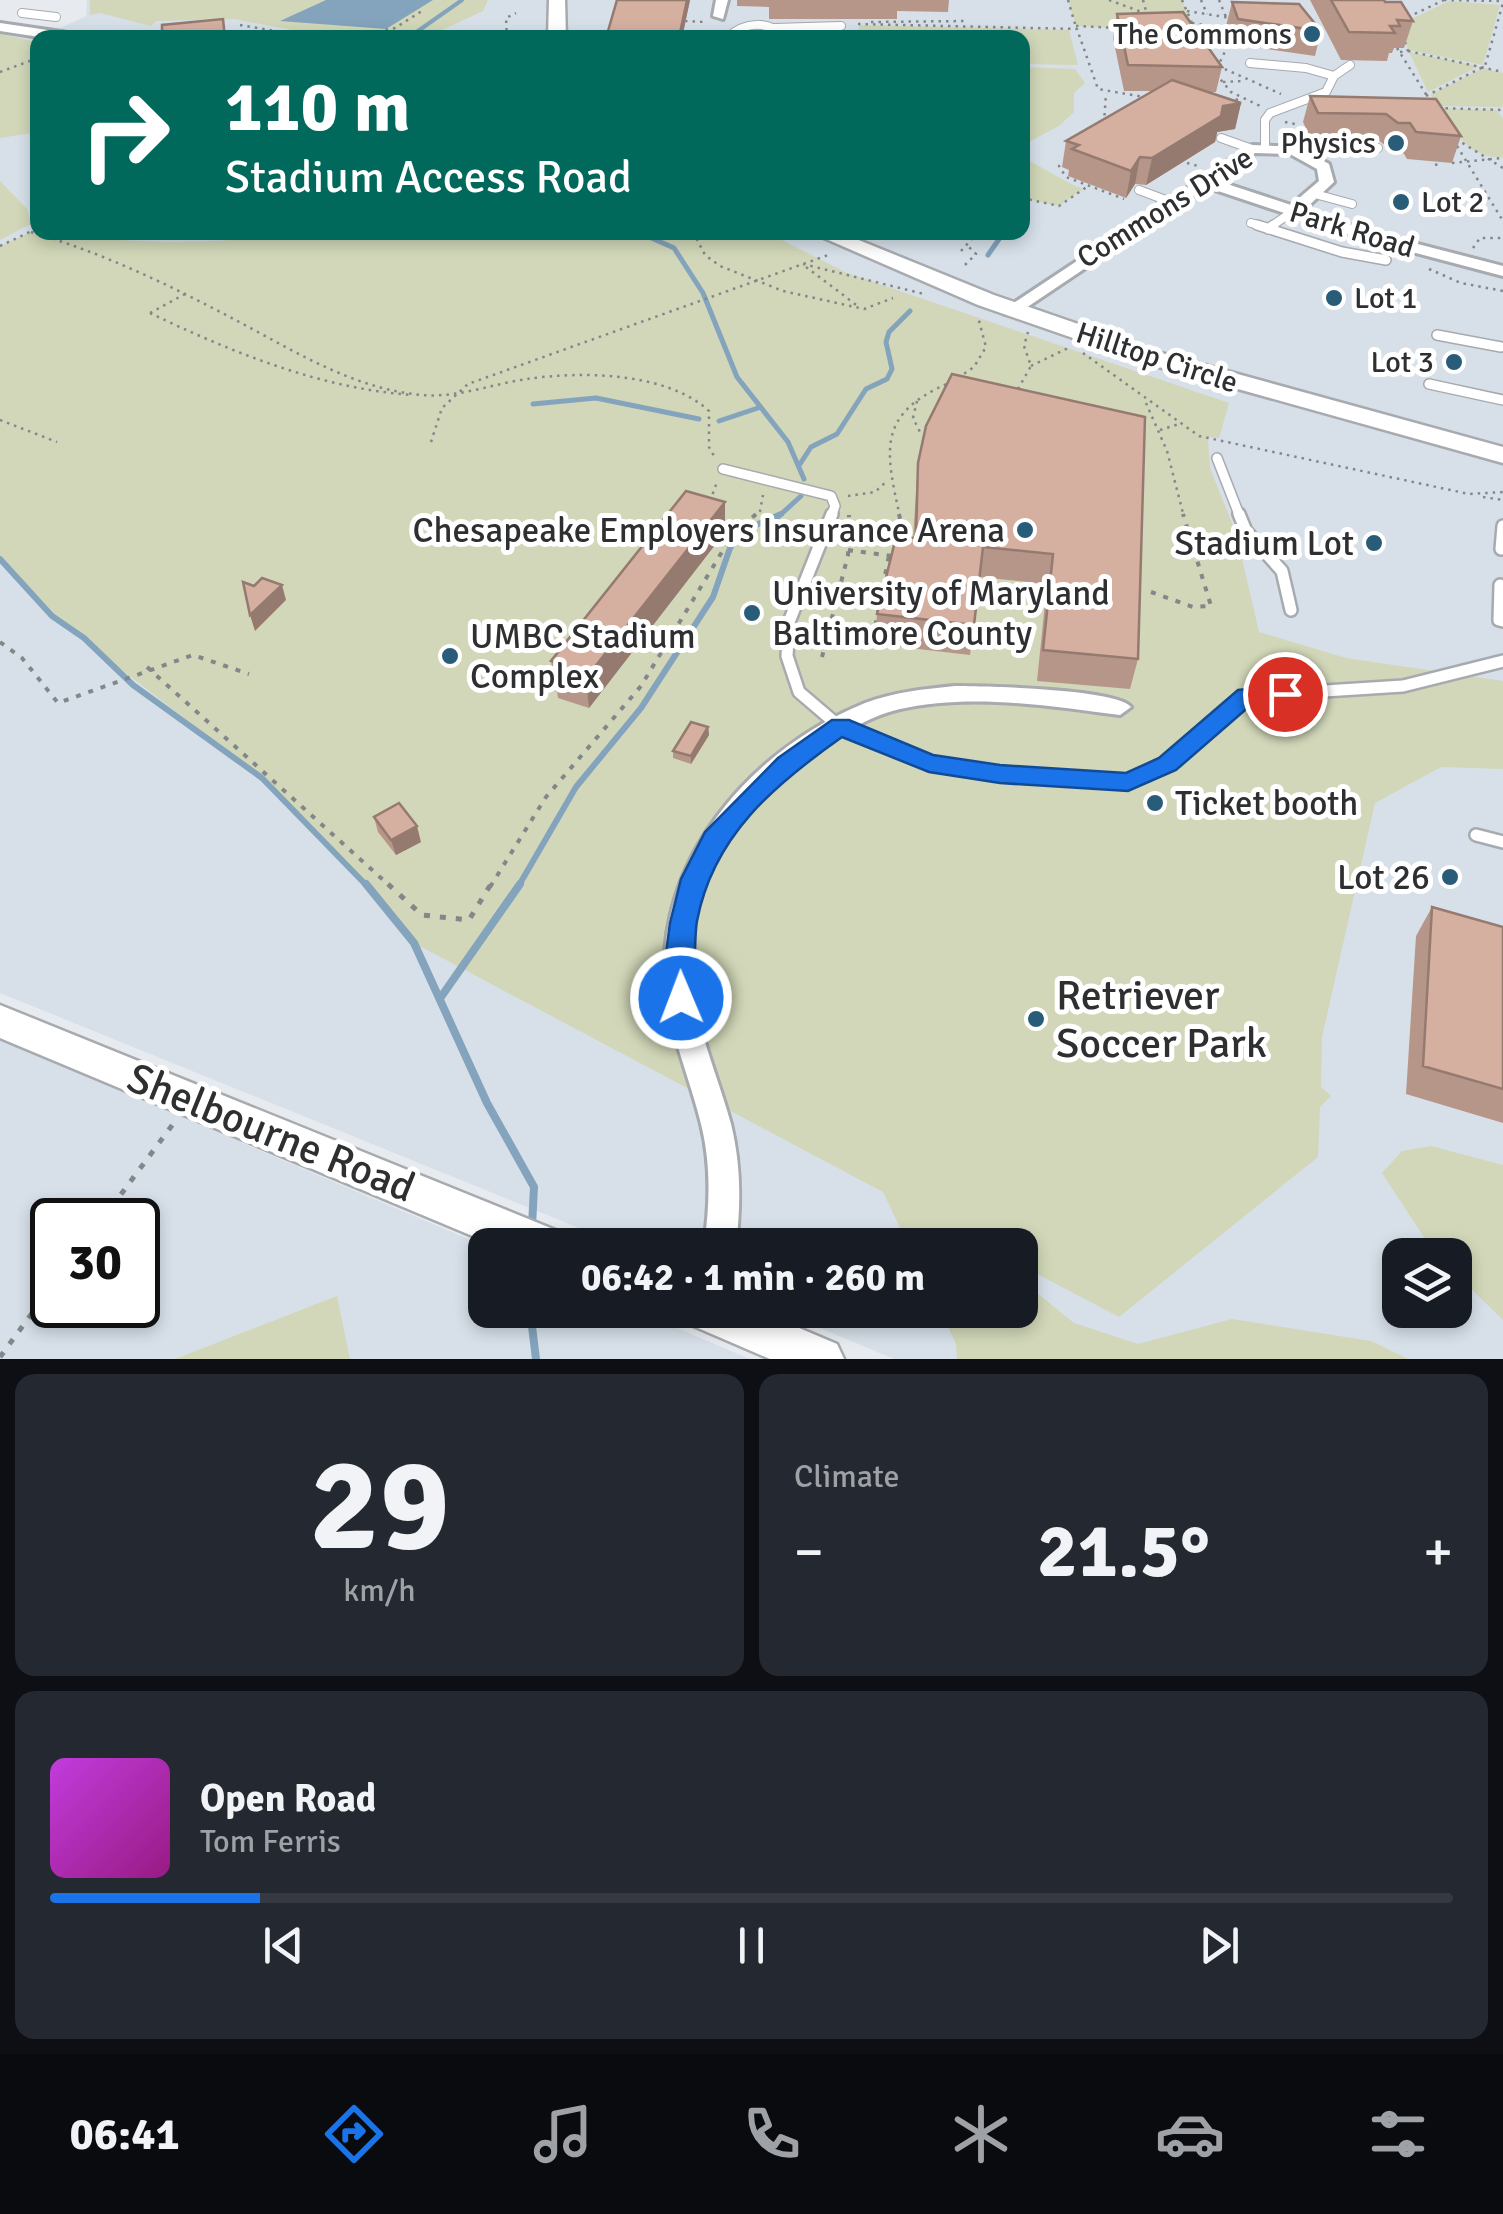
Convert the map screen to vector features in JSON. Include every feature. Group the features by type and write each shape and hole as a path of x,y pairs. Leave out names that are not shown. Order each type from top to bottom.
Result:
{"street":[{"path":"547,30 557,0"},
{"path":"720,16 722,0"},
{"path":"0,27 30,31"},
{"name":"Commons Drive","path":"1017,305 1172,202 1203,175 1259,148 1296,152 1316,160 1328,174 1315,194"},
{"name":"Park Road","path":"1203,175 1292,212 1503,271"},
{"path":"1292,212 1315,194"},
{"name":"Hilltop Circle","path":"842,240 1214,377 1503,454"},
{"name":"Hilltop Circle","path":"868,240 1017,305 1242,372 1503,440"},
{"path":"723,1228 727,1201 723,1163 684,1028 678,968 683,923 694,879 714,839 787,764 840,726 896,702 968,692 1120,707"},
{"name":"Shelbourne Road","path":"0,1021 504,1228"},
{"path":"749,1328 822,1359"}],"lane":[{"path":"22,13 56,17"},
{"path":"736,30 843,24"},
{"path":"1250,64 1306,68 1334,76"},
{"path":"1221,138 1259,148 1266,117 1326,92 1334,76 1350,64"},
{"path":"1296,152 1305,147 1378,148"},
{"path":"1139,190 1172,202"},
{"path":"1315,194 1352,204"},
{"path":"1268,229 1292,212"},
{"path":"1251,222 1342,252 1386,260"},
{"path":"1437,336 1501,348"},
{"path":"1429,384 1503,400"},
{"path":"1217,458 1246,531 1282,571 1291,610"},
{"path":"722,469 837,496 821,551 790,622 788,656 799,692 840,726 929,763 1000,774 1128,782 1168,764 1246,696 1403,686 1503,660"},
{"path":"1501,550 1503,526"},
{"path":"1500,585 1498,620 1503,621"},
{"path":"1476,835 1503,842"}],"path":[{"path":"1068,0 1094,84 1106,93 1148,97"},
{"path":"1110,0 1147,13"},
{"path":"1143,0 1149,24"},
{"path":"1182,0 1192,24"},
{"path":"1201,0 1207,14"},
{"path":"1218,0 1226,17"},
{"path":"1408,17 1444,0 1503,1 1484,66 1426,96"},
{"path":"386,30 422,11 419,9"},
{"path":"1187,11 1244,20"},
{"path":"507,30 506,18 516,12"},
{"path":"965,14 966,24"},
{"path":"843,24 882,21 1129,29"},
{"path":"858,24 882,21"},
{"path":"1227,29 1192,24 1177,27 1201,41 1231,39"},
{"path":"240,25 269,30"},
{"path":"1212,27 1220,30 1222,40"},
{"path":"1399,33 1408,51"},
{"path":"1201,41 1205,56"},
{"path":"1443,123 1398,50 1503,72"},
{"path":"0,72 30,61"},
{"path":"1218,66 1216,74 1243,100"},
{"path":"1223,82 1248,81"},
{"path":"1103,131 1106,93"},
{"path":"1225,99 1243,100"},
{"path":"1236,104 1243,100"},
{"path":"1434,108 1502,111"},
{"path":"1503,168 1452,137 1503,221"},
{"path":"1075,156 1059,166 1060,172 1124,199"},
{"path":"1452,163 1503,158"},
{"path":"1187,162 1203,175"},
{"path":"1435,165 1442,163"},
{"path":"1030,200 1059,206 1088,186"},
{"path":"0,246 30,232"},
{"path":"1470,255 1480,238 1503,238"},
{"path":"58,240 106,254 338,374 370,386 427,395"},
{"path":"697,240 703,255 723,270 755,281 861,309 893,298"},
{"path":"961,251 972,240"},
{"path":"965,265 976,254 968,246"},
{"path":"430,442 433,422 452,394 512,365 832,254"},
{"path":"803,264 928,293"},
{"path":"803,264 861,309"},
{"path":"185,294 150,312 179,328 366,391 452,394 539,377 574,376 676,390 696,398 710,411 709,447 722,469 703,512"},
{"path":"848,550 889,555 906,548 895,492 888,480 889,436 903,411 919,396 946,384 983,355 986,338 976,312"},
{"path":"1009,388 1022,390 1031,366 1024,346 1028,332"},
{"path":"1031,366 1070,346 1084,351 1084,358 1179,424 1212,440 1503,500"},
{"path":"946,384 965,383"},
{"path":"919,396 913,418 920,432"},
{"path":"1143,399 1160,430 1197,574 1211,606 1202,609 1151,592"},
{"path":"0,420 57,442"},
{"path":"1160,430 1179,424"},
{"path":"822,657 848,550 849,514 837,496 875,492 888,480"},
{"path":"147,667 422,914 469,920 546,798 641,686 731,537 760,512 760,498 777,482"},
{"path":"1469,494 1503,492"},
{"path":"826,632 875,638 889,555"},
{"path":"0,642 22,658 58,703 147,667 193,655 249,674"},
{"path":"118,1198 190,1100"},
{"path":"0,1357 30,1316"}],"shaded area":[{"name":"University of Maryland Baltimore County","path":"87,0 1503,0 1503,1359 894,1359 820,1328 1038,1328 1038,1228 579,1228 0,993 0,23 58,29 86,16"},
{"path":"0,1040 468,1239 468,1328 677,1328 750,1359 0,1359"}],"green space":[{"path":"90,0 488,0 483,11 442,30 292,30 234,19 156,21 151,26 100,13 90,15"},
{"path":"1068,0 1182,0 1192,23 1147,30 1076,26"},
{"path":"1449,1 1500,5 1483,65 1409,50 1397,26"},
{"path":"859,25 1069,30 1078,65 1030,64 1030,30 859,30"},
{"path":"0,34 30,40 30,133 0,138"},
{"path":"1409,52 1479,66 1428,92"},
{"path":"1030,67 1075,69 1085,83 1074,93 1074,112 1059,126 1030,141"},
{"path":"1483,68 1503,73 1503,107 1436,106 1431,94"},
{"path":"1439,108 1497,110 1503,119 1503,157 1473,149 1457,135"},
{"path":"1030,162 1083,189 1059,206 1030,200"},
{"path":"0,181 27,209 30,225 0,240"},
{"path":"30,232 30,240 169,242 782,240 847,273 1229,403 1219,438 1208,437 1210,468 1236,533 1259,632 1346,658 1503,681 1503,769 1441,767 1375,803 1322,1037 1321,1087 1331,1096 1320,1107 1318,1157 1119,1317 1038,1274 1038,1228 900,1228 883,1192 414,943 338,853 262,778 52,616 0,555 0,246"},
{"path":"1431,1146 1503,1165 1503,1320 1472,1290 1472,1238 1424,1238 1382,1173 1402,1151"},
{"path":"1038,1294 1074,1323 1138,1344 1232,1319 1371,1341 1408,1359 957,1359 956,1344 948,1328 1038,1328"},
{"path":"337,1296 350,1359 175,1359"}],"water":[{"path":"326,0 433,0 386,29 280,21"}],"building":[{"path":"617,0 687,0 681,30 608,30"},
{"path":"1331,0 1401,2 1413,21 1397,20 1400,26 1390,26 1395,33 1349,32"},
{"path":"1232,2 1299,4 1321,31 1238,19"},
{"path":"1183,12 1222,67 1128,65 1117,14"},
{"path":"223,19 224,30 162,30 162,25"},
{"path":"1172,80 1241,103 1223,106 1221,116 1152,158 1140,157 1131,171 1072,149 1079,145 1066,141"},
{"path":"1310,96 1436,99 1461,136 1416,132 1410,123 1398,123 1386,114 1318,113"},
{"name":"Chesapeake Employers Insurance Arena","path":"952,374 1145,417 1138,659 1043,650 1053,554 983,547 974,625 877,614 896,537 916,538 918,463 926,426"},
{"path":"686,491 725,502 586,678 554,667 557,663 551,661"},
{"path":"262,578 282,585 250,615 243,582 254,586"},
{"path":"691,722 708,727 691,756 673,751"},
{"path":"399,803 417,826 391,840 374,817"},
{"path":"1432,907 1503,927 1503,1089 1423,1066"}],"waterway":[{"path":"419,30 462,0"},
{"path":"656,240 674,248 703,293 737,377 788,442 804,479"},
{"path":"988,255 998,240"},
{"path":"800,464 811,447 837,434 866,389 887,379 892,369 886,342 889,332 910,311"},
{"path":"533,404 596,398 699,419"},
{"path":"719,421 758,408"},
{"path":"778,517 801,496"},
{"path":"518,886 576,787 641,708 713,597 730,548 742,531 781,514"},
{"path":"0,559 52,616 84,638 133,685 262,778 368,887"},
{"path":"366,884 414,943 487,1103 534,1187 532,1226"},
{"path":"441,997 518,886"},
{"path":"532,1328 536,1359"}],"place":[{"name":"The Commons","path":"1312,34"},
{"name":"Physics","path":"1396,143"},
{"name":"Lot 2","path":"1401,202"},
{"name":"Lot 1","path":"1334,298"},
{"name":"Lot 3","path":"1454,362"},
{"name":"Chesapeake Employers Insurance Arena","path":"1025,530"},
{"name":"Stadium Lot","path":"1374,543"},
{"name":"University of Maryland Baltimore County","path":"752,613"},
{"name":"UMBC Stadium Complex","path":"450,656"},
{"name":"Ticket booth","path":"1155,803"},
{"name":"Lot 26","path":"1450,877"},
{"name":"Retriever Soccer Park","path":"1036,1019"}],"route":[{"path":"681,998 678,968 683,923 694,879 714,839 747,800 787,764 840,726 873,743 929,763 1080,782 1128,782 1168,764 1246,696 1285,694"}]}
